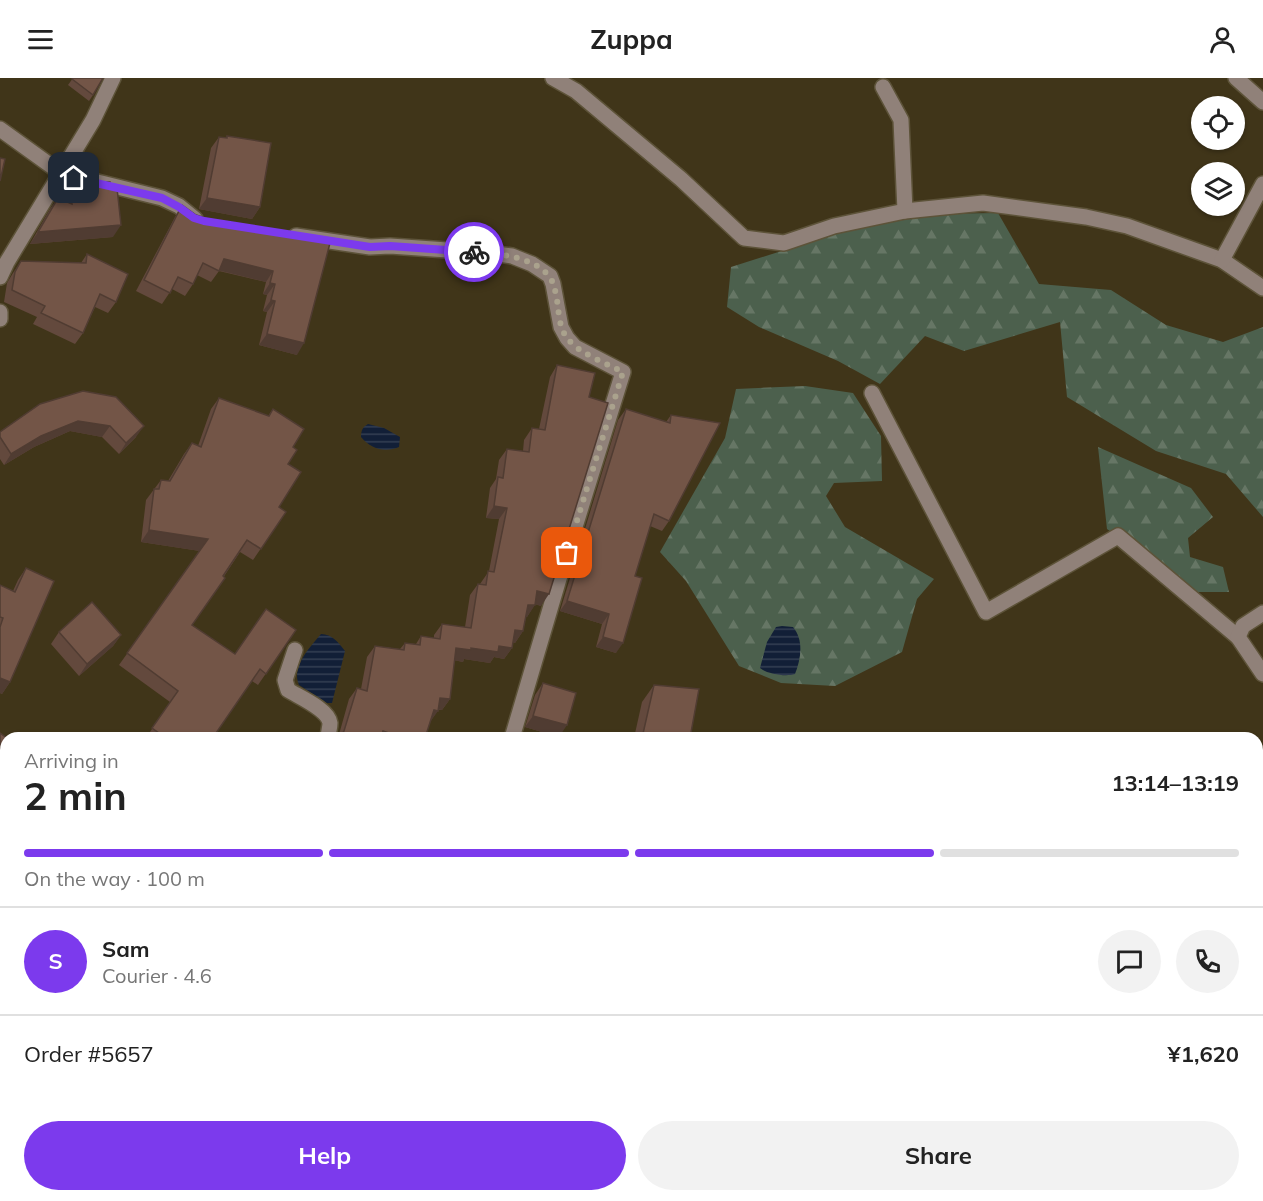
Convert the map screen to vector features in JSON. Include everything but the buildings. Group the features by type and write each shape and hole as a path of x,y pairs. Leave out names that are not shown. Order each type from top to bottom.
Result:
{"street":[{"path":"0,277 93,120 113,78"},
{"path":"553,78 576,91 681,179 744,238 784,243 834,226 905,211 983,203 1086,217 1127,226 1222,260 1263,288"},
{"path":"1236,78 1263,102"},
{"path":"883,87 901,120 905,211"},
{"path":"0,129 61,173 162,198 194,218 204,221"},
{"path":"1222,260 1257,211 1263,184"},
{"path":"279,234 370,247 390,246 490,252 512,256 532,264 550,276 561,327 567,339 575,346 623,372 514,732"},
{"path":"0,312 0,319"},
{"path":"872,393 986,612 1118,536 1238,637 1263,674"},
{"path":"1238,637 1243,626 1263,613"},
{"path":"295,651 285,680 288,690 324,711 330,724 329,732"}],"green space":[{"path":"998,213 1039,284 1111,290 1166,325 1223,342 1263,327 1263,517 1226,474 1156,451 1067,397 1060,322 964,351 925,336 880,384 838,361 759,327 727,307 731,267 848,230 924,214"},
{"path":"805,386 853,393 881,436 882,481 834,483 826,496 845,527 934,579 917,599 902,652 835,686 781,683 739,666 686,581 660,552 725,438 736,389"},
{"path":"1098,447 1191,488 1213,517 1188,538 1190,557 1223,567 1229,592 1197,592 1107,529"}],"water":[{"path":"368,424 384,428 400,437 399,447 383,450 369,444 361,437 361,432"},
{"path":"776,627 793,627 799,638 800,656 795,674 777,674 760,668 767,642"},
{"path":"321,634 332,637 345,651 332,703 327,703 299,685 297,678 303,658"}],"way so far":[{"path":"474,252 512,256 542,269 550,276 555,289 561,327 567,339 575,346 623,372 567,553"}],"route":[{"path":"74,178 162,198 172,202 194,218 204,221 370,247 390,246 474,252"}]}
